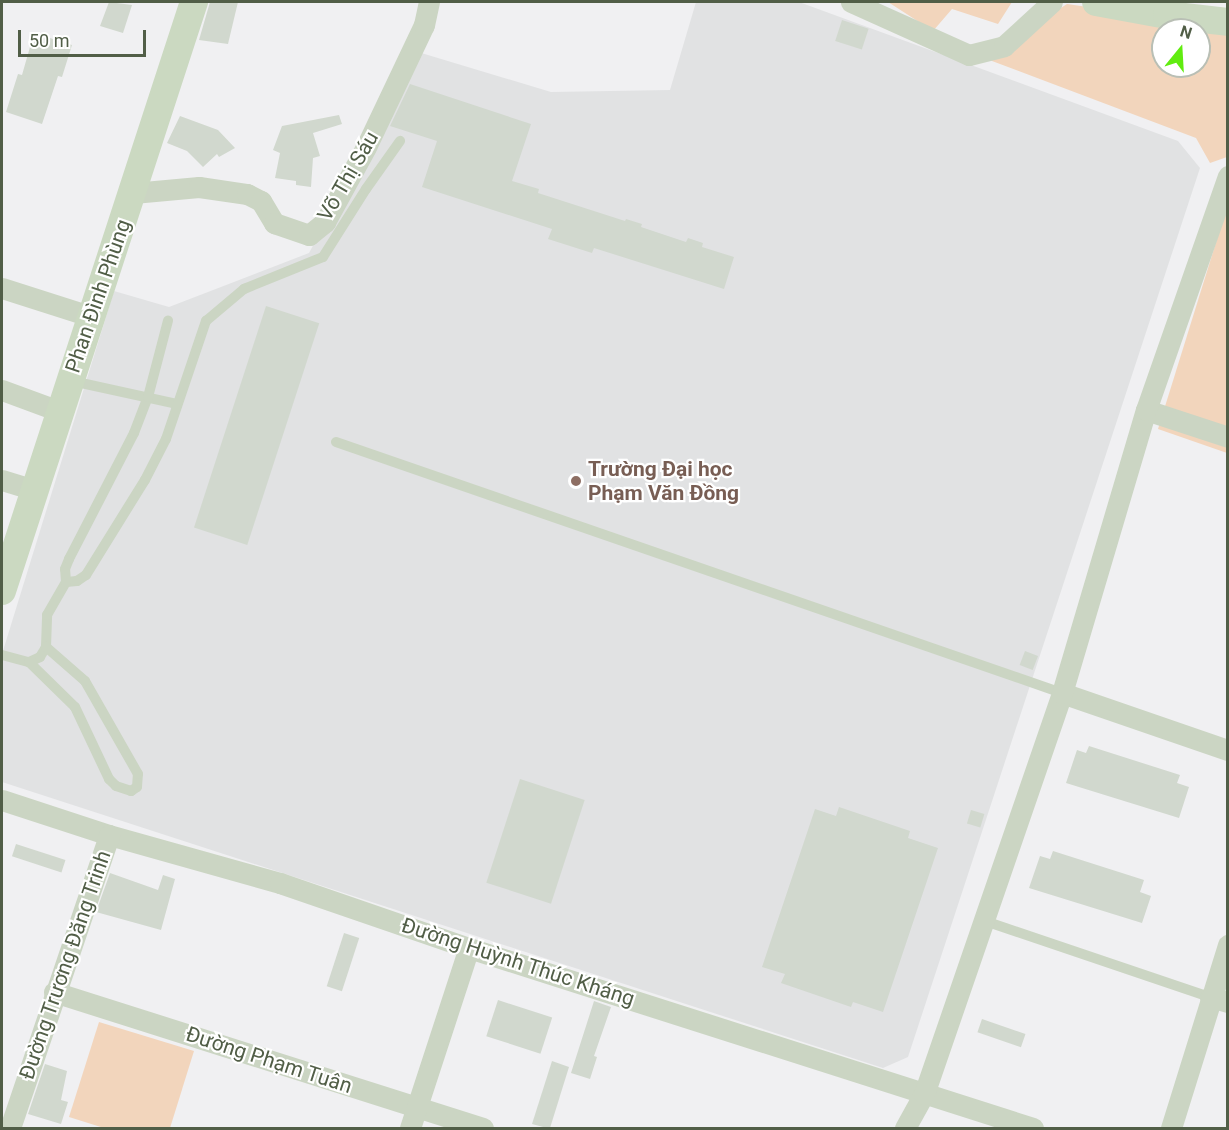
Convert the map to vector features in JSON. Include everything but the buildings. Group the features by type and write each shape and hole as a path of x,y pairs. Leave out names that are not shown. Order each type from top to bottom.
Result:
{"street":[{"name":"Phan Đình Phùng","path":"3,580 133,193 194,2"},
{"name":"Võ Thị Sáu","path":"133,193 199,187 247,194 261,201 274,223 309,235 325,222 366,147 424,25 429,2"},
{"path":"851,2 969,55 1004,46 1052,2"},
{"path":"1096,2 1167,15 1227,22"},
{"path":"905,1128 924,1094 1062,693 1146,410 1227,176"},
{"path":"2,288 90,316"},
{"path":"2,390 59,411"},
{"path":"1146,410 1227,438"},
{"path":"2,480 34,490"},
{"path":"1062,693 1227,750"},
{"name":"Đường Huỳnh Thúc Kháng","path":"2,800 109,835 280,883 469,948 1033,1128"},
{"name":"Đường Trương Đăng Trinh","path":"10,1128 54,992 109,835"},
{"path":"1171,1128 1219,999 1227,945"},
{"path":"410,1128 469,948"},
{"name":"Đường Phạm Tuân","path":"54,992 483,1128"}],"lane":[{"path":"66,582 77,581 86,575 128,510 166,439 206,321 244,289 323,257 400,141"},
{"path":"29,662 40,657 46,647 47,615 66,582 65,569 69,559 121,462 148,397 168,321"},
{"path":"69,380 177,404"},
{"path":"336,442 1062,693"},
{"path":"2,655 29,662 75,707 109,779 116,786 131,791 137,787 138,774 85,681 46,647"},
{"path":"982,920 1219,999"}],"shaded area":[{"name":"Trường Đại học Phạm Văn Đồng","path":"696,2 799,2 1178,141 1200,168 908,1057 883,1068 2,782 2,654 114,291 169,307 309,253 418,52 551,92 670,90"},
{"path":"888,2 1012,2 998,24 952,9 933,31"},
{"path":"1067,4 1164,18 1151,18 1151,78 1211,78 1211,25 1227,27 1227,157 1210,163 1196,138 984,58"},
{"path":"1227,207 1227,453 1158,429"},
{"path":"99,1022 194,1051 170,1128 104,1128 69,1117"}],"place":[{"name":"Trường Đại học Phạm Văn Đồng","path":"576,481"}]}
